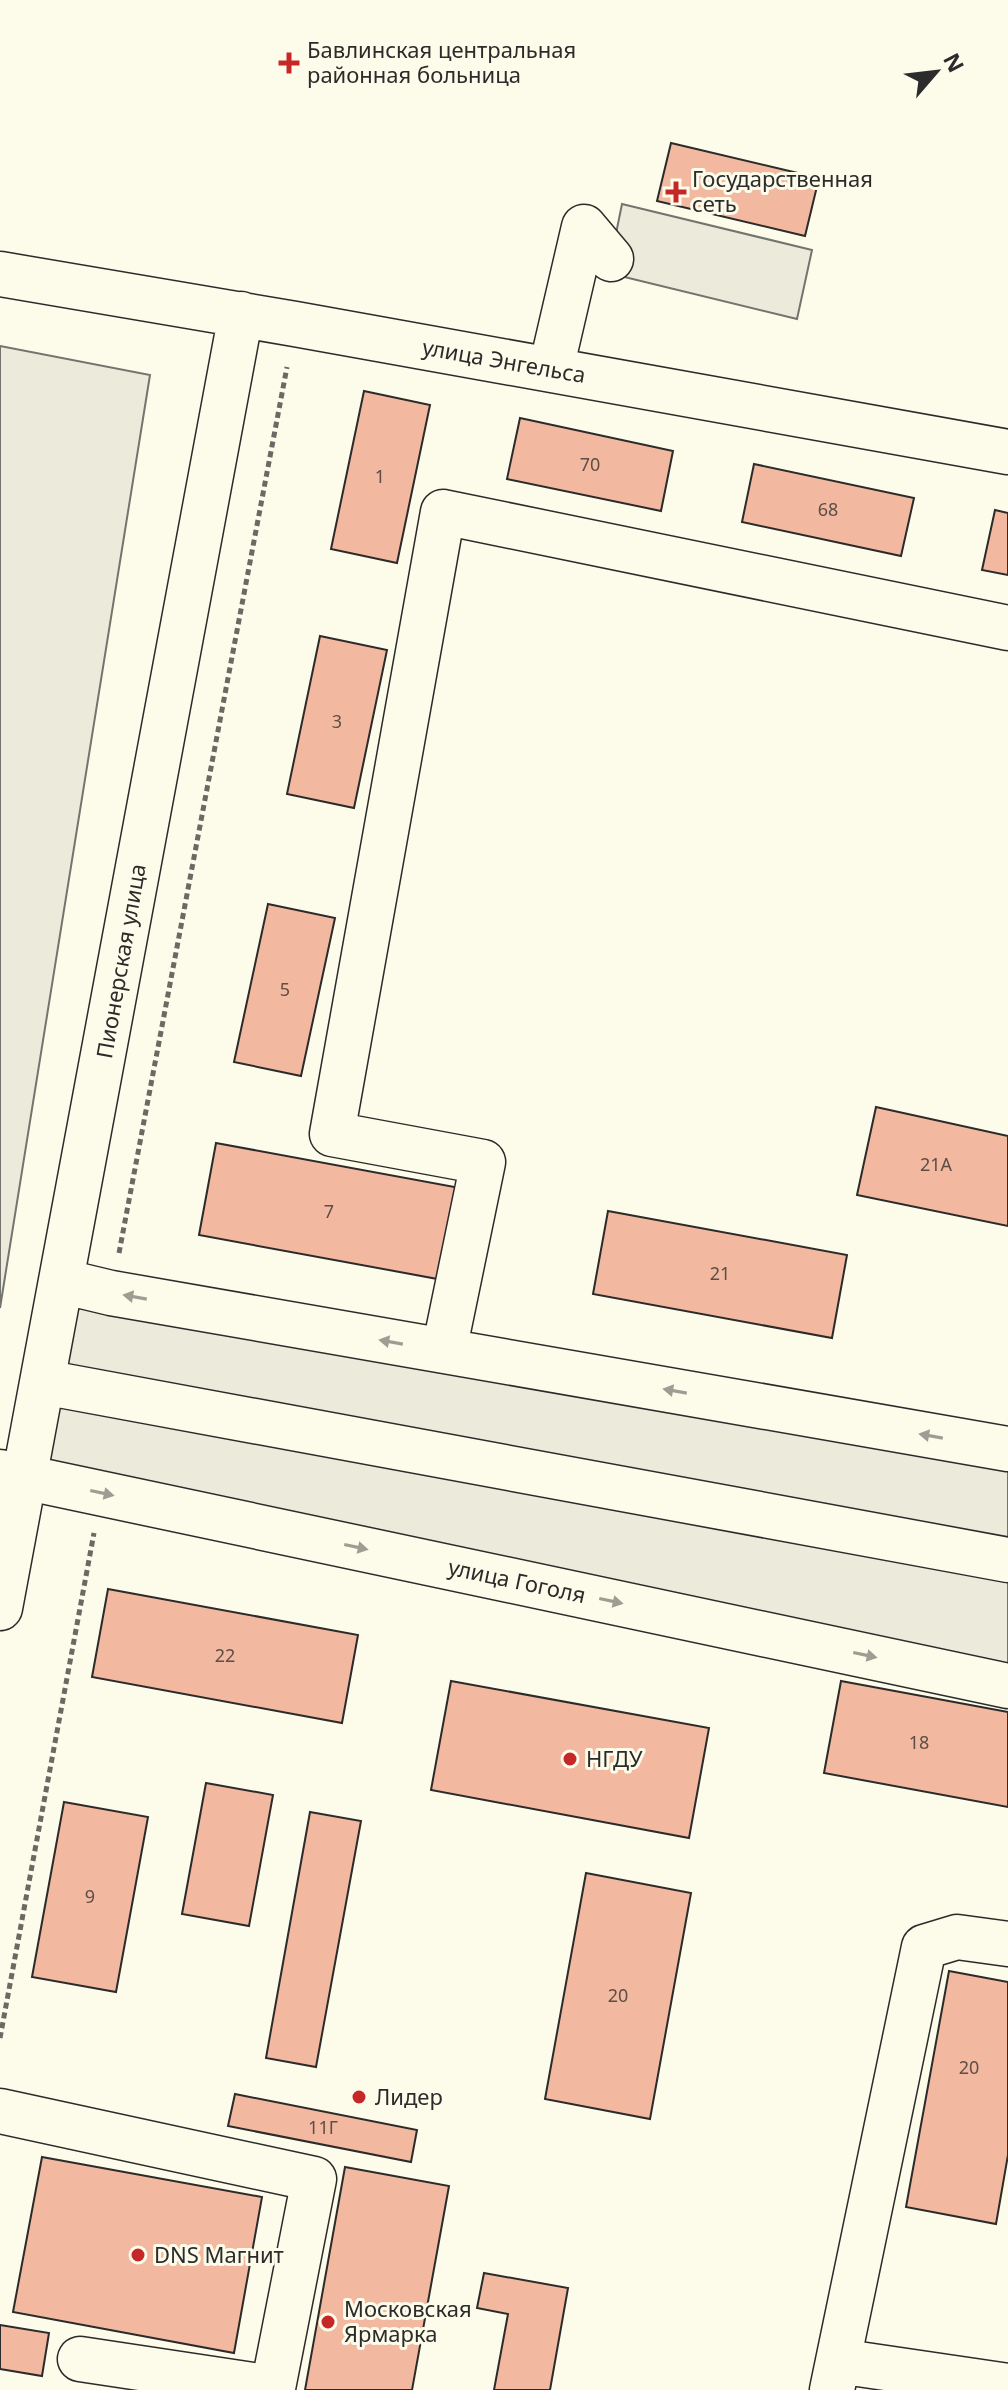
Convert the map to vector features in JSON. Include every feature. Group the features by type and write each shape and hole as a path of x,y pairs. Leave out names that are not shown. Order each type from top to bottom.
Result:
{"street":[{"path":"551,369 584,227 611,259"},
{"name":"улица Энгельса","path":"0,274 241,314 1008,452"},
{"name":"Пионерская улица","path":"0,1608 13,1474 43,1382 241,314"},
{"path":"444,1351 483,1162 332,1134 443,512 1008,628"},
{"path":"61,1281 111,1293 1008,1449"},
{"path":"43,1382 1008,1560"},
{"name":"улица Гоголя","path":"13,1474 1008,1686"},
{"path":"1008,1944 957,1937 924,1947 835,2375 1008,2386"},
{"path":"0,2111 314,2179 273,2389 80,2359"}],"path":[{"path":"111,1293 295,324"},
{"path":"0,2038 102,1493"}],"shaded area":[{"path":"622,204 812,250 797,319 608,273"},
{"path":"0,346 150,375 0,1308"},
{"path":"61,1281 1008,1449 1008,1686 26,1477"}],"building":[{"path":"671,143 819,178 805,236 657,201"},
{"path":"364,391 430,405 397,563 331,549"},
{"path":"520,418 673,451 661,511 507,479"},
{"path":"754,464 914,498 901,556 742,522"},
{"path":"995,510 1008,513 1008,575 982,570"},
{"path":"320,636 387,650 354,808 287,794"},
{"path":"268,904 335,918 301,1076 234,1062"},
{"path":"876,1107 1008,1136 1008,1226 857,1195"},
{"path":"216,1143 460,1188 443,1280 199,1235"},
{"path":"608,1211 847,1255 832,1338 593,1294"},
{"path":"108,1589 358,1635 342,1723 92,1677"},
{"name":"НГДУ","path":"451,1681 709,1728 689,1838 431,1790"},
{"path":"841,1681 1008,1712 1008,1807 824,1773"},
{"path":"206,1783 273,1795 249,1926 182,1914"},
{"path":"64,1802 148,1817 116,1992 32,1977"},
{"path":"310,1812 361,1821 316,2067 266,2058"},
{"path":"586,1873 691,1893 650,2119 545,2099"},
{"path":"949,1971 1008,1982 1008,2155 996,2224 906,2207"},
{"path":"235,2094 417,2130 411,2162 228,2126"},
{"path":"42,2157 262,2197 234,2353 13,2312"},
{"path":"345,2167 449,2186 412,2390 305,2390"},
{"path":"484,2273 568,2288 550,2390 494,2390 508,2314 477,2308"},
{"path":"0,2325 49,2333 42,2376 0,2369"}],"place":[{"name":"Бавлинская центральная районная больница","path":"289,63"},
{"name":"Государственная сеть","path":"676,192"},
{"name":"НГДУ","path":"570,1759"},
{"name":"Лидер","path":"359,2097"},
{"name":"DNS Магнит","path":"138,2255"},
{"name":"Московская Ярмарка","path":"328,2322"}]}
